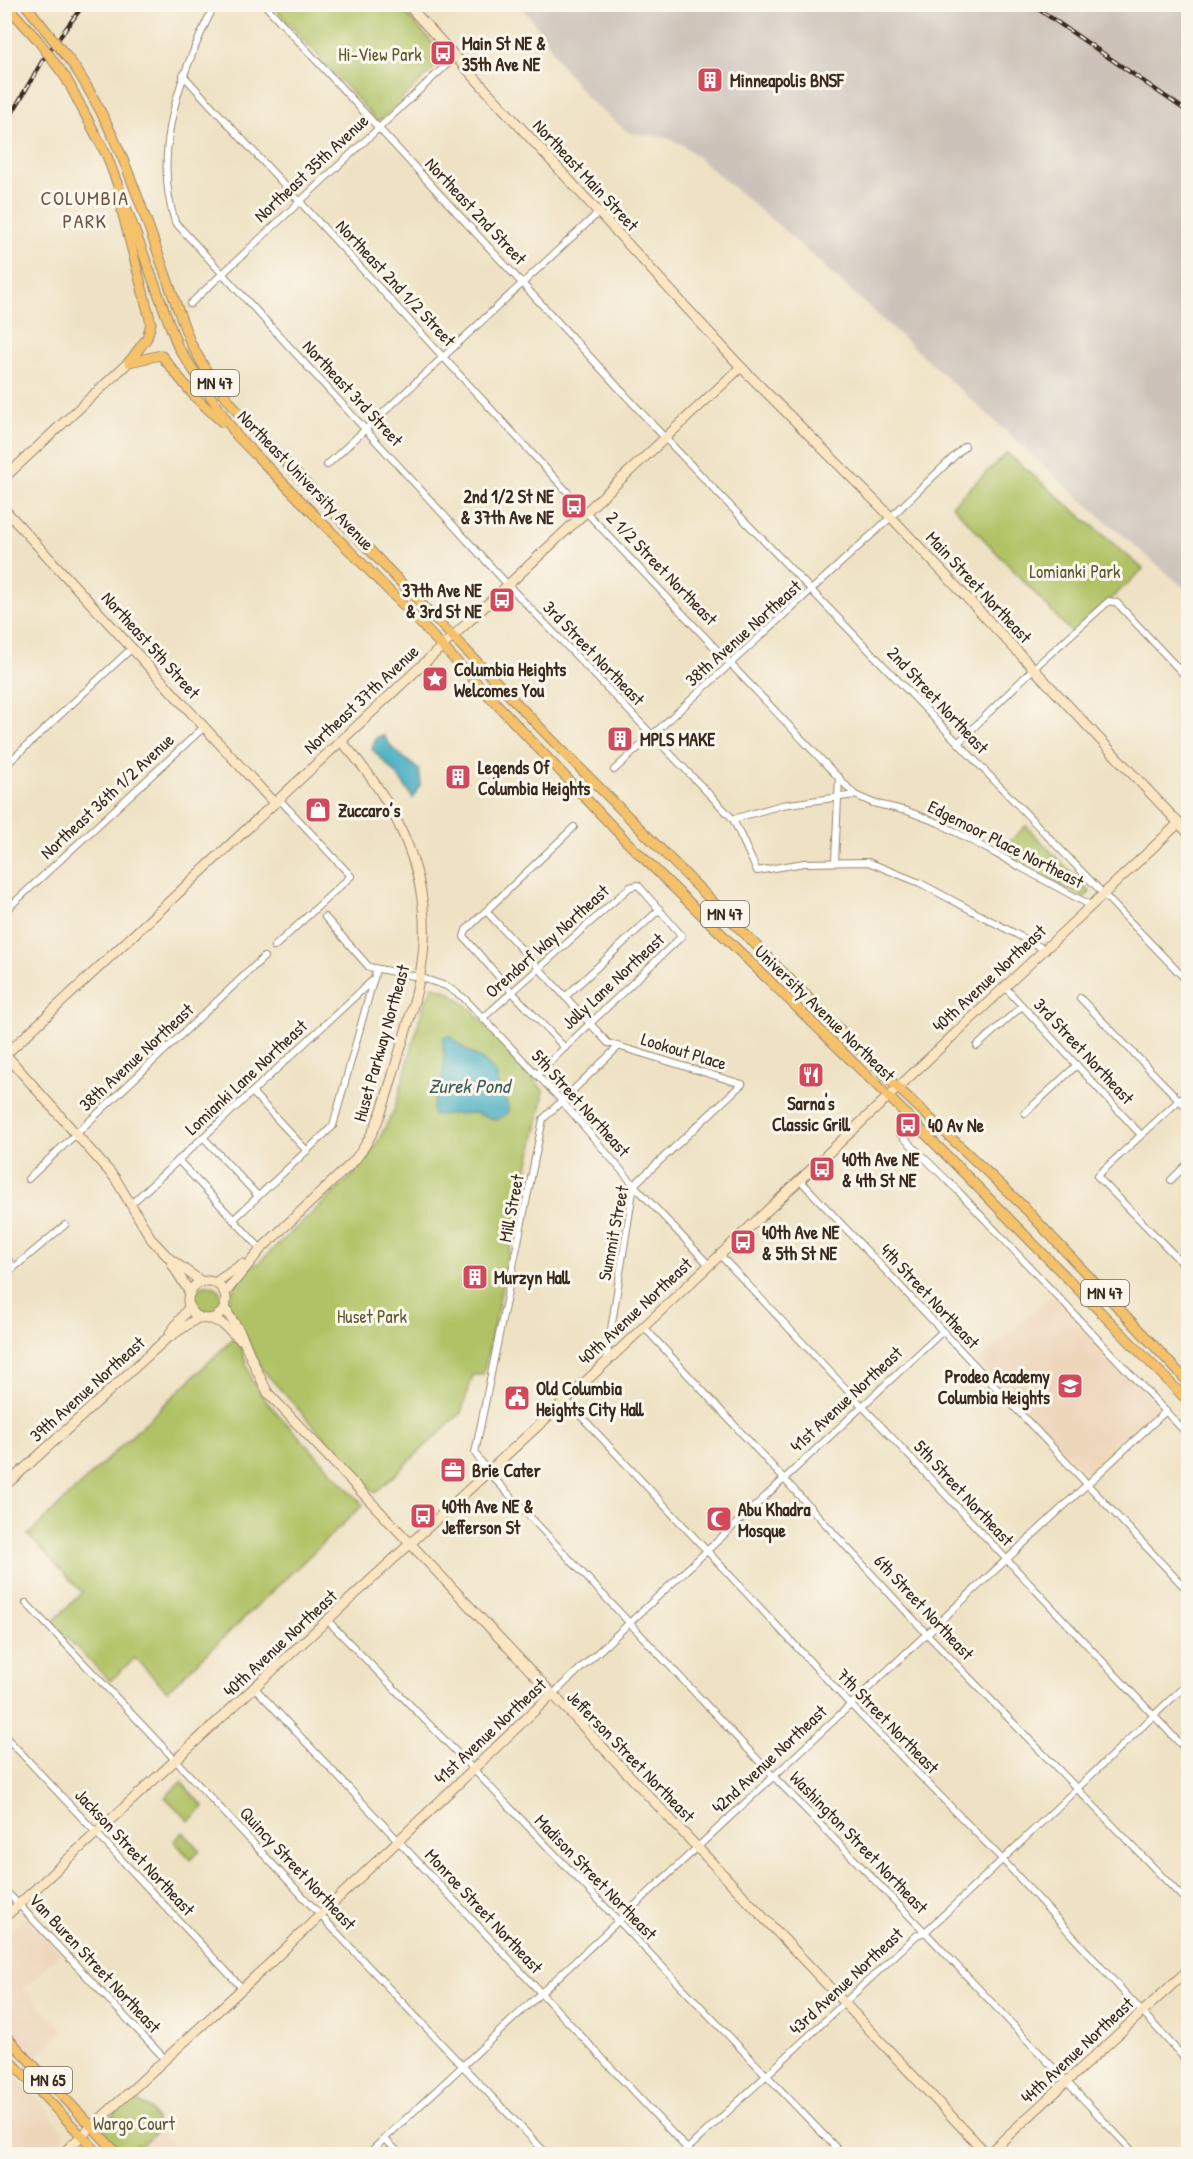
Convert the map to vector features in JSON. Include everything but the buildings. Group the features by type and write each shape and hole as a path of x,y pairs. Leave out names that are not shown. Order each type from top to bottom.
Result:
{"main road":[{"name":"Northeast University Avenue","path":"25,4 74,66 107,122 134,185 180,316 206,370 240,415 453,636"},
{"name":"Northeast University Avenue","path":"8,7 37,39 66,78 107,156 178,347 237,436 442,647"},
{"path":"117,185 126,233 150,322 147,338 129,363"},
{"path":"129,363 150,355 160,355 195,397 237,436"},
{"name":"University Avenue Northeast","path":"453,636 560,749 897,1088 1021,1204 1188,1382"},
{"name":"University Avenue Northeast","path":"442,647 627,842 1047,1254 1188,1401"},
{"name":"MN 65","path":"4,2034 118,2154"},
{"name":"MN 65","path":"4,2054 99,2154"}],"street":[{"path":"183,75 215,4"},
{"name":"Northeast 2nd Street","path":"264,4 665,438"},
{"name":"Northeast Main Street","path":"407,4 741,367"},
{"name":"Northeast 35th Avenue","path":"190,304 455,57"},
{"name":"Northeast 2nd 1/2 Street","path":"183,75 586,512"},
{"name":"Northeast 3rd Street","path":"183,75 174,103 168,136 167,194 174,222 508,585"},
{"path":"327,465 598,213"},
{"path":"4,478 129,363"},
{"name":"Northeast 37th Avenue","path":"5,1055 741,367"},
{"name":"Main Street Northeast","path":"741,367 891,518 1188,833"},
{"name":"2nd Street Northeast","path":"665,438 813,589 1188,982"},
{"name":"38th Avenue Northeast","path":"614,770 891,518 965,446"},
{"name":"Northeast 5th Street","path":"4,509 204,727 276,801"},
{"name":"2 1/2 Street Northeast","path":"586,512 732,662 855,795"},
{"name":"3rd Street Northeast","path":"508,585 733,819 757,871 804,863 835,862"},
{"path":"958,743 1034,668 1109,601 1117,603 1188,679"},
{"path":"4,767 132,648"},
{"name":"Northeast 36th 1/2 Avenue","path":"4,912 204,727"},
{"name":"Huset Parkway Northeast","path":"215,1283 257,1252 354,1161 366,1146 382,1110 419,977 424,919 412,858 393,811 379,786 341,741"},
{"path":"839,777 835,862 868,862 920,883 1044,949"},
{"name":"Edgemoor Place Northeast","path":"733,819 782,805 855,795 939,823 1090,905"},
{"path":"274,947 351,876 276,801"},
{"name":"40th Avenue Northeast","path":"4,1918 566,1400 1179,823"},
{"path":"565,1047 512,992 464,936 466,930 574,827"},
{"name":"Jolly Lane Northeast","path":"536,1075 682,936 638,885 630,887"},
{"name":"Orendorf Way Northeast","path":"483,1018 630,887"},
{"path":"565,997 660,909"},
{"path":"487,912 608,1043 618,1047"},
{"path":"233,1220 333,1126 337,1116 376,969 369,967 324,917"},
{"name":"38th Avenue Northeast","path":"28,1179 264,957"},
{"name":"5th Street Northeast","path":"376,969 419,977 454,990 561,1100 634,1185 708,1264"},
{"name":"Lomianki Lane Northeast","path":"130,1205 374,979"},
{"name":"3rd Street Northeast","path":"1004,986 1141,1135"},
{"path":"1080,998 1188,1109"},
{"path":"977,1046 1022,1006"},
{"name":"Lookout Place","path":"618,1047 742,1084"},
{"name":"Mill Street","path":"488,1472 475,1453 543,1119 618,1047"},
{"path":"5,1055 115,1178 152,1240 170,1259 202,1282 215,1283 225,1293 225,1307 211,1318 199,1317 190,1306 190,1293 170,1259"},
{"path":"1025,1113 1077,1065"},
{"name":"Summit Street","path":"606,1361 634,1185 742,1084"},
{"path":"252,1092 307,1151"},
{"path":"1188,1092 1097,1176 1188,1269"},
{"path":"899,1133 959,1192 1188,1435"},
{"path":"203,1137 258,1196"},
{"path":"178,1160 233,1220 257,1252"},
{"path":"1171,1180 1188,1163"},
{"name":"4th Street Northeast","path":"799,1179 1188,1591"},
{"path":"4,1276 65,1225"},
{"name":"Huset Parkway Northeast","path":"225,1293 257,1252"},
{"name":"5th Street Northeast","path":"719,1254 1188,1752"},
{"path":"4,1255 14,1267"},
{"path":"190,1293 202,1282"},
{"name":"39th Avenue Northeast","path":"165,1340 190,1306"},
{"name":"Jefferson Street Northeast","path":"225,1307 268,1393 551,1695 988,2154"},
{"name":"39th Avenue Northeast","path":"4,1487 165,1340 199,1317"},
{"name":"Jefferson Street Northeast","path":"211,1318 243,1341"},
{"name":"6th Street Northeast","path":"643,1326 926,1633 1188,1904"},
{"name":"41st Avenue Northeast","path":"62,2154 164,2058 243,1989 551,1695 943,1331"},
{"name":"7th Street Northeast","path":"566,1400 850,1704 1001,1858 1188,2062"},
{"name":"42nd Avenue Northeast","path":"368,2154 1166,1411"},
{"name":"Washington Street Northeast","path":"488,1472 773,1776 925,1932 1065,2083 1135,2154"},
{"name":"Quincy Street Northeast","path":"26,1603 177,1760 320,1916 547,2154"},
{"name":"Madison Street Northeast","path":"328,1621 474,1769 842,2154"},
{"name":"43rd Avenue Northeast","path":"687,2153 766,2076 917,1935 925,1932 1188,1683"},
{"name":"Monroe Street Northeast","path":"255,1688 541,1993 687,2153"},
{"name":"Jackson Street Northeast","path":"4,1735 243,1989"},
{"name":"Van Buren Street Northeast","path":"4,1889 164,2058"},
{"name":"44th Avenue Northeast","path":"988,2154 1188,1970"},
{"path":"385,2139 400,2154"}],"shaded area":[{"path":"521,5 1188,5 1188,591 1086,504 786,232 682,144 664,137 629,133 589,100 560,64 546,39"},
{"name":"Prodeo Academy Columbia Heights","path":"1052,1294 1161,1411 1089,1477 978,1362"},
{"path":"25,1917 60,1953 24,1989 64,2031 37,2057 5,2025 5,1937"},
{"path":"4,2061 63,2130 64,2136 47,2154 5,2154"},
{"path":"160,2132 181,2154 131,2154"}],"green space":[{"name":"Hi-View Park","path":"272,5 398,5 446,57 378,122"},
{"name":"Lomianki Park","path":"1007,453 1143,569 1073,634 952,505"},
{"path":"1026,826 1090,892 1084,898 999,852"},
{"name":"Huset Park","path":"433,986 449,992 468,1006 543,1090 543,1098 483,1375 473,1375 461,1413 375,1493 261,1368 246,1336 227,1306 234,1287 246,1271 257,1264 351,1177 377,1143 395,1108 423,1007"},
{"path":"207,1285 218,1289 222,1300 218,1311 207,1315 196,1311 192,1300 196,1289"},
{"path":"234,1338 242,1349 251,1379 264,1399 363,1505 167,1691 135,1658 110,1681 52,1623 82,1592 28,1535"},
{"path":"181,1782 204,1807 189,1821 165,1797"},
{"path":"183,1832 200,1851 191,1860 174,1841"},
{"name":"Wargo Court","path":"131,2098 149,2108 158,2130 140,2147 137,2145 128,2154 123,2154 101,2133 101,2126"}],"water":[{"path":"383,735 393,749 419,770 421,784 413,798 397,775 372,749 376,738"},
{"name":"Zurek Pond","path":"451,1036 462,1047 485,1062 495,1073 507,1102 508,1113 497,1120 475,1113 433,1115 433,1103 444,1067 443,1037"}],"railway":[{"path":"4,127 43,60 84,4"},
{"path":"1031,4 1188,112"}],"place":[{"name":"Main St NE & 35th Ave NE","path":"443,53"},
{"name":"Minneapolis BNSF","path":"710,80"},
{"name":"2nd 1/2 St NE & 37th Ave NE","path":"574,506"},
{"name":"37th Ave NE & 3rd St NE","path":"502,600"},
{"name":"Columbia Heights Welcomes You","path":"435,679"},
{"name":"MPLS MAKE","path":"620,739"},
{"name":"Legends Of Columbia Heights","path":"458,777"},
{"name":"Zuccaro’s","path":"318,810"},
{"name":"Sarna's Classic Grill","path":"811,1075"},
{"name":"40 Av Ne","path":"908,1125"},
{"name":"40th Ave NE & 4th St NE","path":"822,1169"},
{"name":"40th Ave NE & 5th St NE","path":"743,1242"},
{"name":"Murzyn Hall","path":"475,1277"},
{"name":"Prodeo Academy Columbia Heights","path":"1070,1386"},
{"name":"Old Columbia Heights City Hall","path":"517,1398"},
{"name":"Brie Cater","path":"453,1470"},
{"name":"40th Ave NE & Jefferson St","path":"423,1516"},
{"name":"Abu Khadra Mosque","path":"719,1519"}],"district":[{"name":"COLUMBIA PARK","path":"85,208"}]}
